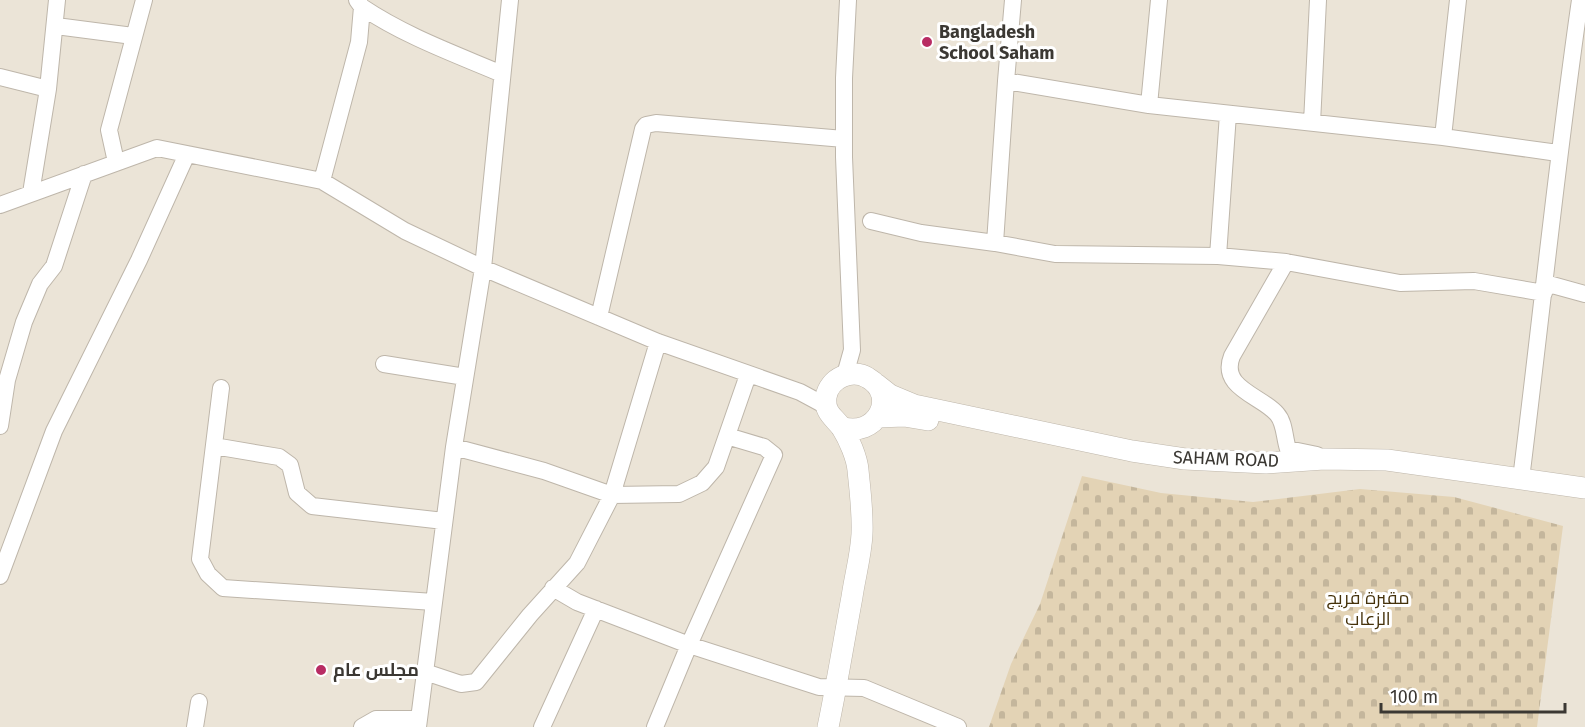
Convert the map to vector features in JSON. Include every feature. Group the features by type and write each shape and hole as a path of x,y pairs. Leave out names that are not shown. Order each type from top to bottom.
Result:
{"main road":[{"path":"857,463 872,422 882,405 881,394 871,380 856,374 834,390 834,422 849,430 872,422"},
{"name":"SAHAM ROAD","path":"871,380 890,394 914,405 1148,454 1239,462 1338,459 1404,462 1585,488"},
{"name":"SAHAM ROAD","path":"872,422 914,417 1136,464 1180,471 1254,475 1363,471 1397,473 1585,499"},
{"path":"828,727 837,688 862,534 857,463 841,427"}],"street":[{"path":"31,193 57,26 57,0"},
{"path":"116,162 109,130 144,0"},
{"path":"362,727 376,718 419,723 454,447 483,268 510,0"},
{"path":"0,205 157,148 322,181 405,231 483,268 658,342 800,392 834,390 852,350 844,139 848,0"},
{"path":"995,243 1013,0"},
{"path":"1149,105 1159,0"},
{"path":"1312,123 1318,0"},
{"path":"1443,137 1458,0"},
{"path":"1521,479 1545,288 1558,153 1580,0"},
{"path":"322,181 359,42 359,4 417,37 502,74"},
{"path":"57,26 133,36"},
{"path":"0,76 48,89"},
{"path":"1006,81 1149,105 1443,137 1558,153"},
{"path":"1218,256 1228,114"},
{"path":"599,317 643,129 646,125 656,123 844,139"},
{"path":"0,576 54,431 139,260 187,154"},
{"path":"0,426 7,380 24,322 40,284 54,266 84,174"},
{"path":"871,221 921,233 1055,254 1218,256 1286,262 1400,283 1474,280 1585,294"},
{"path":"1286,262 1233,356 1232,372 1241,388 1276,412 1283,422 1283,435 1288,449 1338,459"},
{"path":"425,672 461,684 476,682 577,562 612,495 658,342"},
{"path":"852,350 871,380"},
{"path":"384,364 465,377"},
{"path":"454,447 544,471 612,495 679,494 702,483 716,467 748,375"},
{"path":"221,388 200,559 208,574 223,588 434,602"},
{"path":"656,727 689,645 774,454 764,447 728,436"},
{"path":"214,446 279,457 290,465 297,493 312,506 444,521"},
{"path":"554,588 596,609 689,645 819,687 864,688 958,727"},
{"path":"542,727 596,609"},
{"path":"195,727 199,702"}],"green space":[{"name":"مقبرة فريج الزعاب","path":"1082,476 1161,493 1253,502 1360,489 1454,497 1563,526 1537,727 989,727 1011,664 1040,604"}],"place":[{"name":"Bangladesh School Saham","path":"927,42"},
{"name":"مجلس عام","path":"321,670"}]}
